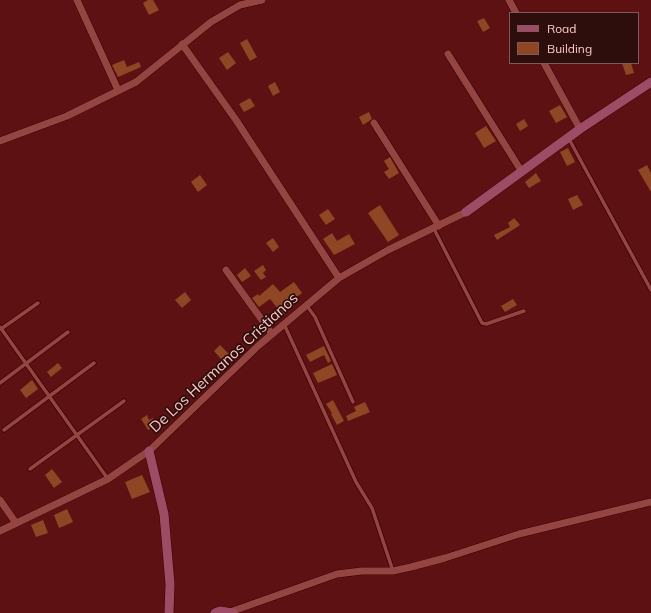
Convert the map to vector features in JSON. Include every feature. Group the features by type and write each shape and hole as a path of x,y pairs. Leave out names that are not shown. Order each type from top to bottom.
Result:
{"street":[{"path":"77,0 118,90"},
{"path":"0,140 67,116 136,82 211,22 240,5 262,0"},
{"path":"509,0 515,12"},
{"path":"182,44 236,120 339,278"},
{"path":"448,54 522,172"},
{"path":"545,64 580,129"},
{"path":"466,212 580,129 651,82"},
{"path":"374,123 436,227"},
{"name":"De Los Hermanos Cristianos","path":"0,531 108,479 149,451 272,334 306,304 339,278 388,250 466,212"},
{"path":"226,270 272,334"},
{"path":"149,451 164,514 170,584 169,613"},
{"path":"0,500 16,523"},
{"path":"215,613 231,612 337,574 362,571 393,571 446,558 519,534 651,502"}],"lane":[{"path":"568,138 651,290"},
{"path":"436,227 482,323 486,324 524,311"},
{"path":"38,303 0,328 108,479"},
{"path":"306,304 315,317 353,402"},
{"path":"284,324 356,482 372,508 393,571"},
{"path":"0,383 68,332"},
{"path":"4,430 94,363"},
{"path":"30,469 124,401"}],"building":[{"path":"148,0 153,0 159,10 149,15 143,3"},
{"path":"484,18 490,28 483,32 477,21"},
{"path":"247,39 257,57 250,61 240,43"},
{"path":"228,52 236,63 227,70 219,58"},
{"path":"124,60 127,67 139,62 141,67 118,77 112,65"},
{"path":"622,64 631,64 634,73 626,75"},
{"path":"275,82 280,92 273,96 268,86"},
{"path":"250,98 255,106 244,112 239,104"},
{"path":"560,105 567,117 556,123 549,111"},
{"path":"369,112 372,119 363,125 359,117"},
{"path":"524,119 528,126 520,131 516,124"},
{"path":"486,126 496,141 484,148 475,133"},
{"path":"568,148 575,162 567,166 560,152"},
{"path":"390,157 399,173 389,179 384,172 389,169 384,161"},
{"path":"647,165 651,173 651,192 638,170"},
{"path":"536,173 541,181 529,188 525,182"},
{"path":"200,175 207,185 198,192 191,182"},
{"path":"577,195 583,205 573,210 568,199"},
{"path":"380,205 399,235 388,242 368,213"},
{"path":"328,209 335,219 326,225 319,215"},
{"path":"514,218 520,225 497,240 494,235 510,227 508,223"},
{"path":"332,233 337,241 349,234 355,244 334,255 323,239"},
{"path":"273,238 279,247 273,252 266,243"},
{"path":"263,265 266,270 263,273 266,277 261,280 254,271"},
{"path":"245,268 251,276 242,282 237,275"},
{"path":"294,282 302,293 289,303 292,307 283,315 270,299 259,307 252,298 258,294 259,296 273,284 280,292"},
{"path":"185,292 191,300 182,308 175,300"},
{"path":"513,299 517,305 505,312 501,306"},
{"path":"220,345 229,354 222,360 214,351"},
{"path":"324,346 331,361 328,363 324,355 310,362 306,355"},
{"path":"58,363 62,368 51,377 47,372"},
{"path":"332,364 337,375 318,383 313,373"},
{"path":"32,380 38,389 26,398 20,390"},
{"path":"333,400 344,421 337,425 326,404"},
{"path":"365,402 370,412 348,421 346,416 356,411 354,407"},
{"path":"147,415 149,420 153,418 156,422 152,425 153,427 148,430 141,419"},
{"path":"52,469 62,482 54,488 45,475"},
{"path":"142,475 150,492 132,499 125,482"},
{"path":"67,509 73,522 59,528 54,515"},
{"path":"43,520 48,533 36,537 31,525"}]}
